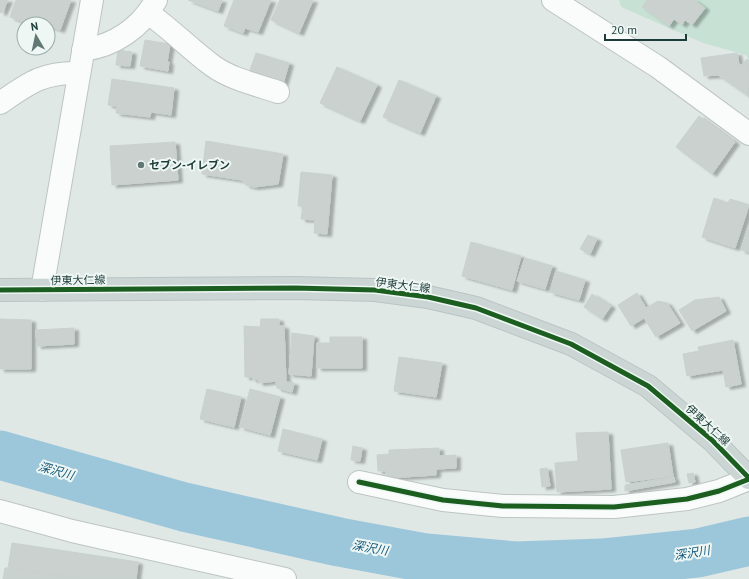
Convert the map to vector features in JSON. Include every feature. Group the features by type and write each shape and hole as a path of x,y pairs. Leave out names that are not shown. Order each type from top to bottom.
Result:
{"main road":[{"name":"伊東大仁線","path":"0,290 295,288 368,290 428,298 476,308 571,344 648,386 712,440 749,479"}],"street":[{"path":"42,290 92,0"},
{"path":"553,0 658,67 749,134"},
{"path":"83,50 98,48 132,30 152,7 166,26 214,67 239,79 278,92"},
{"path":"0,104 34,80 62,73 79,73"},
{"path":"359,482 443,500 496,505 614,507 687,499 719,491 749,479"},
{"path":"0,511 79,532 285,579"}],"green space":[{"path":"619,0 749,0 749,60 746,55 703,43 621,7"}],"building":[{"path":"0,0 8,0 2,13 0,12"},
{"path":"16,0 71,0 60,30 56,29 56,16 16,16 16,19 10,17"},
{"path":"188,0 222,0 218,11"},
{"path":"234,0 271,0 258,32 245,28 243,33 224,26"},
{"path":"280,0 313,0 299,33 271,20"},
{"path":"647,0 694,0 705,8 692,25 685,20 682,25 674,19 669,26 642,7"},
{"path":"145,40 170,44 167,62 169,62 168,71 140,66"},
{"path":"118,50 132,52 130,66 116,65"},
{"path":"256,53 289,63 283,84 249,73"},
{"path":"737,53 739,65 742,65 747,59 749,61 748,96 718,75 704,76 701,58"},
{"path":"337,67 377,85 360,121 320,103"},
{"path":"112,79 174,88 171,115 151,112 150,117 116,113 117,106 108,105"},
{"path":"399,80 436,96 420,133 383,117"},
{"path":"699,116 735,142 712,174 676,147"},
{"path":"206,141 283,154 278,184 254,187 246,185 242,180 202,174"},
{"path":"175,142 178,180 112,185 110,146"},
{"path":"301,172 332,175 327,234 314,233 315,220 301,219 303,206 298,206"},
{"path":"714,198 728,203 730,199 749,205 735,248 702,237"},
{"path":"749,226 749,252 741,250"},
{"path":"588,235 597,239 590,254 580,249"},
{"path":"471,242 521,256 512,290 462,276"},
{"path":"525,258 552,266 545,289 517,281"},
{"path":"556,271 585,280 579,300 550,292"},
{"path":"637,293 646,308 658,301 667,303 680,323 656,337 644,318 631,326 618,305"},
{"path":"592,294 611,306 602,319 584,307"},
{"path":"719,297 726,311 692,331 679,310 695,300"},
{"path":"0,319 31,320 31,369 0,369"},
{"path":"261,319 279,319 279,326 284,326 286,382 294,383 292,392 277,388 276,381 259,383 258,379 253,380 252,377 245,377 244,326 260,327"},
{"path":"74,328 74,344 37,346 36,330"},
{"path":"292,333 314,336 311,376 289,374"},
{"path":"330,337 362,337 362,368 317,368 317,343 330,343"},
{"path":"733,340 741,384 726,387 723,370 687,376 683,354 699,351 698,347"},
{"path":"399,357 442,363 436,397 394,391"},
{"path":"207,389 241,397 234,427 200,419"},
{"path":"250,389 280,397 270,435 240,427"},
{"path":"283,429 322,439 317,460 278,451"},
{"path":"608,432 611,489 557,492 555,463 578,461 576,433"},
{"path":"668,443 673,476 626,482 621,450"},
{"path":"353,446 362,448 360,461 351,460"},
{"path":"439,448 439,456 456,455 456,468 436,469 436,475 387,478 386,471 378,471 377,455 389,454 389,450"},
{"path":"547,468 550,486 542,487 540,469"},
{"path":"693,473 695,482 689,483 687,474"},
{"path":"674,477 675,482 625,491 625,485"},
{"path":"12,543 138,562 136,579 84,579 8,568"},
{"path":"5,568 8,568 84,579 3,579"}],"waterway":[{"name":"深沢川","path":"0,455 184,507 339,542 426,558 516,566 602,563 698,553 749,541"}],"cycle path":[{"path":"0,290 295,288 375,290 428,297 476,308 571,344 648,386 712,440 749,478"},
{"path":"359,482 443,500 503,506 614,507 687,499 719,491 749,479"}],"place":[{"name":"セブン-イレブン","path":"141,165"}]}
